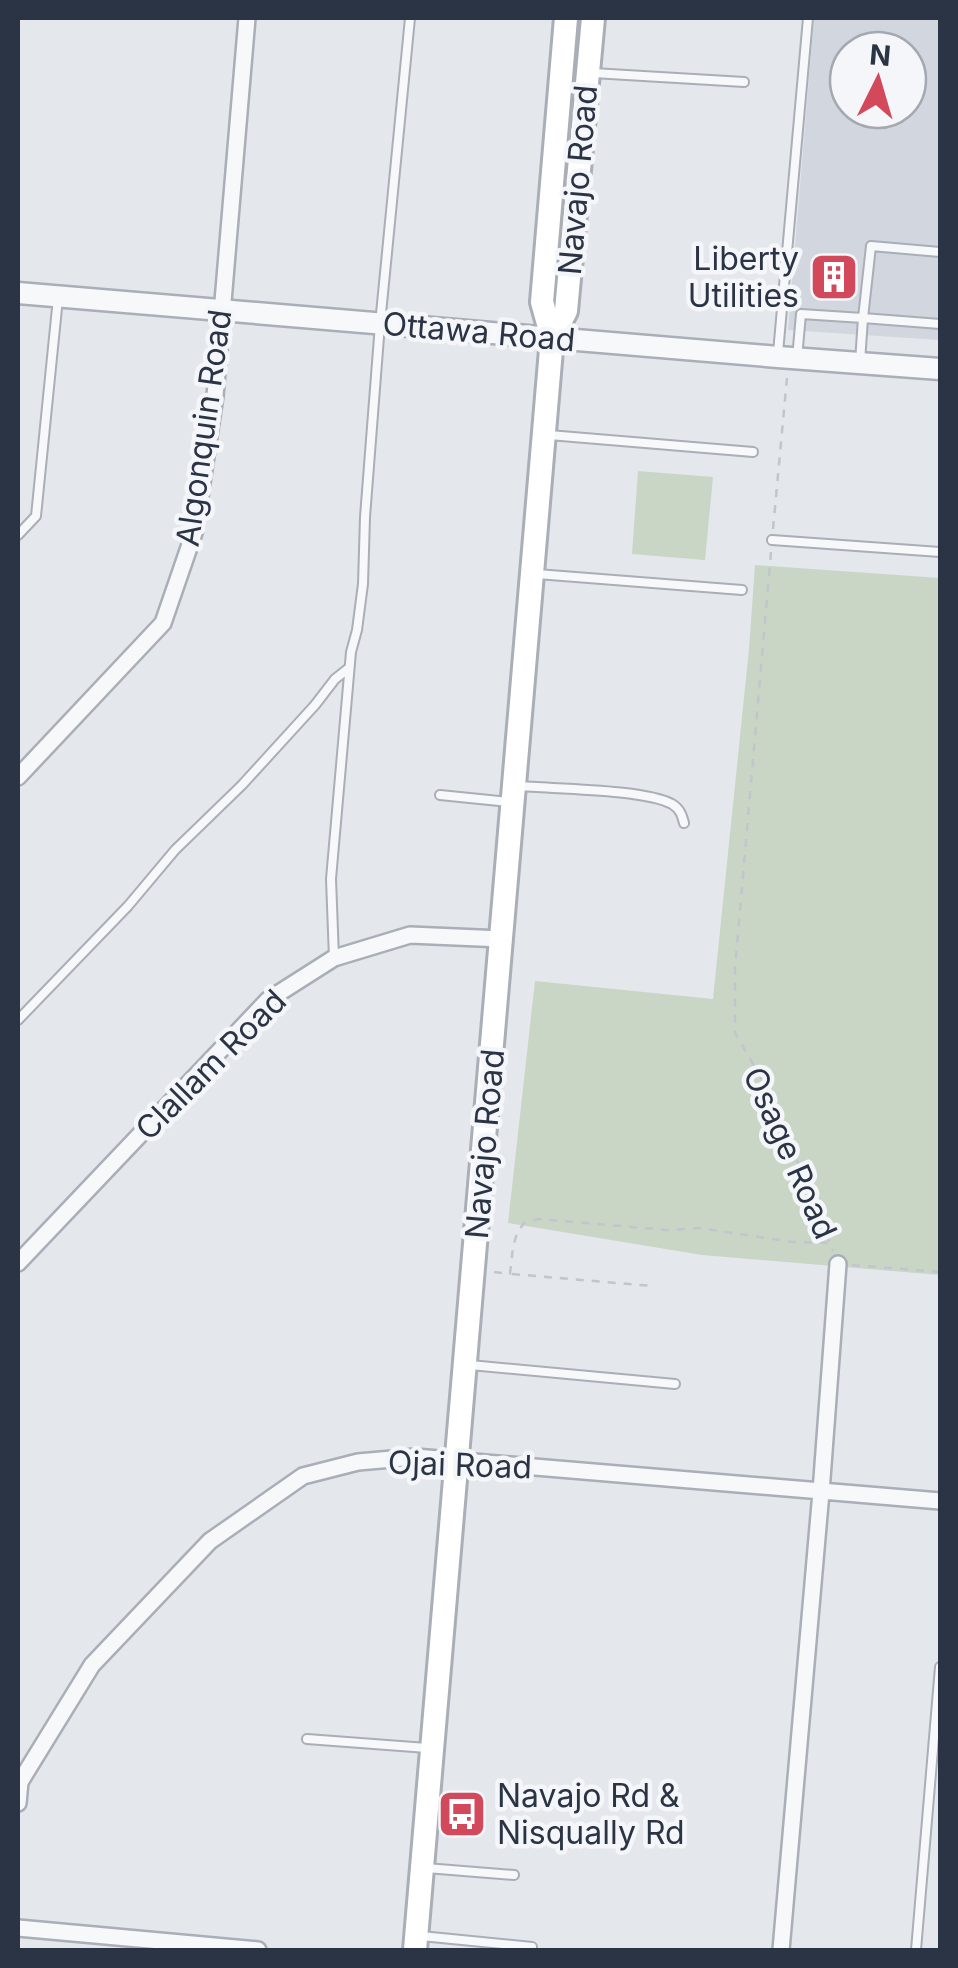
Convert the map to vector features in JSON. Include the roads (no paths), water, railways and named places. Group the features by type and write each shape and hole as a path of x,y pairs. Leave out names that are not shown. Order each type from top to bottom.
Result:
{"main road":[{"name":"Navajo Road","path":"416,1943 552,338 542,302 566,18"},
{"name":"Navajo Road","path":"552,338 566,312 593,18"}],"street":[{"name":"Algonquin Road","path":"18,777 164,623 195,530 215,396 248,18"},
{"name":"Ottawa Road","path":"18,293 940,369"},
{"name":"Clallam Road","path":"18,1262 268,1000 334,958 410,935 502,939"},
{"name":"Osage Road","path":"781,1950 838,1264"},
{"name":"Ojai Road","path":"18,1803 20,1782 92,1665 210,1541 303,1476 358,1462 415,1457 940,1501"},
{"path":"18,1928 258,1950"}],"lane":[{"path":"334,958 331,879 349,668 363,584 380,324 410,18"},
{"path":"788,358 808,18"},
{"path":"588,72 744,82"},
{"path":"860,363 871,246 940,252"},
{"path":"18,535 36,516 58,296"},
{"path":"788,358 801,314 940,324"},
{"path":"544,434 753,452"},
{"path":"772,540 940,552"},
{"path":"533,573 742,590"},
{"path":"18,1020 128,906 175,850 242,785 334,679 349,668"},
{"path":"440,795 640,795 669,802 680,810 684,824"},
{"path":"466,1365 675,1384"},
{"path":"916,1950 940,1667"},
{"path":"306,1739 432,1748"},
{"path":"422,1868 514,1874"},
{"path":"416,1943 532,1947"}],"place":[{"name":"Liberty Utilities","path":"834,277"},
{"name":"Navajo Rd & Nisqually Rd","path":"462,1814"}]}
